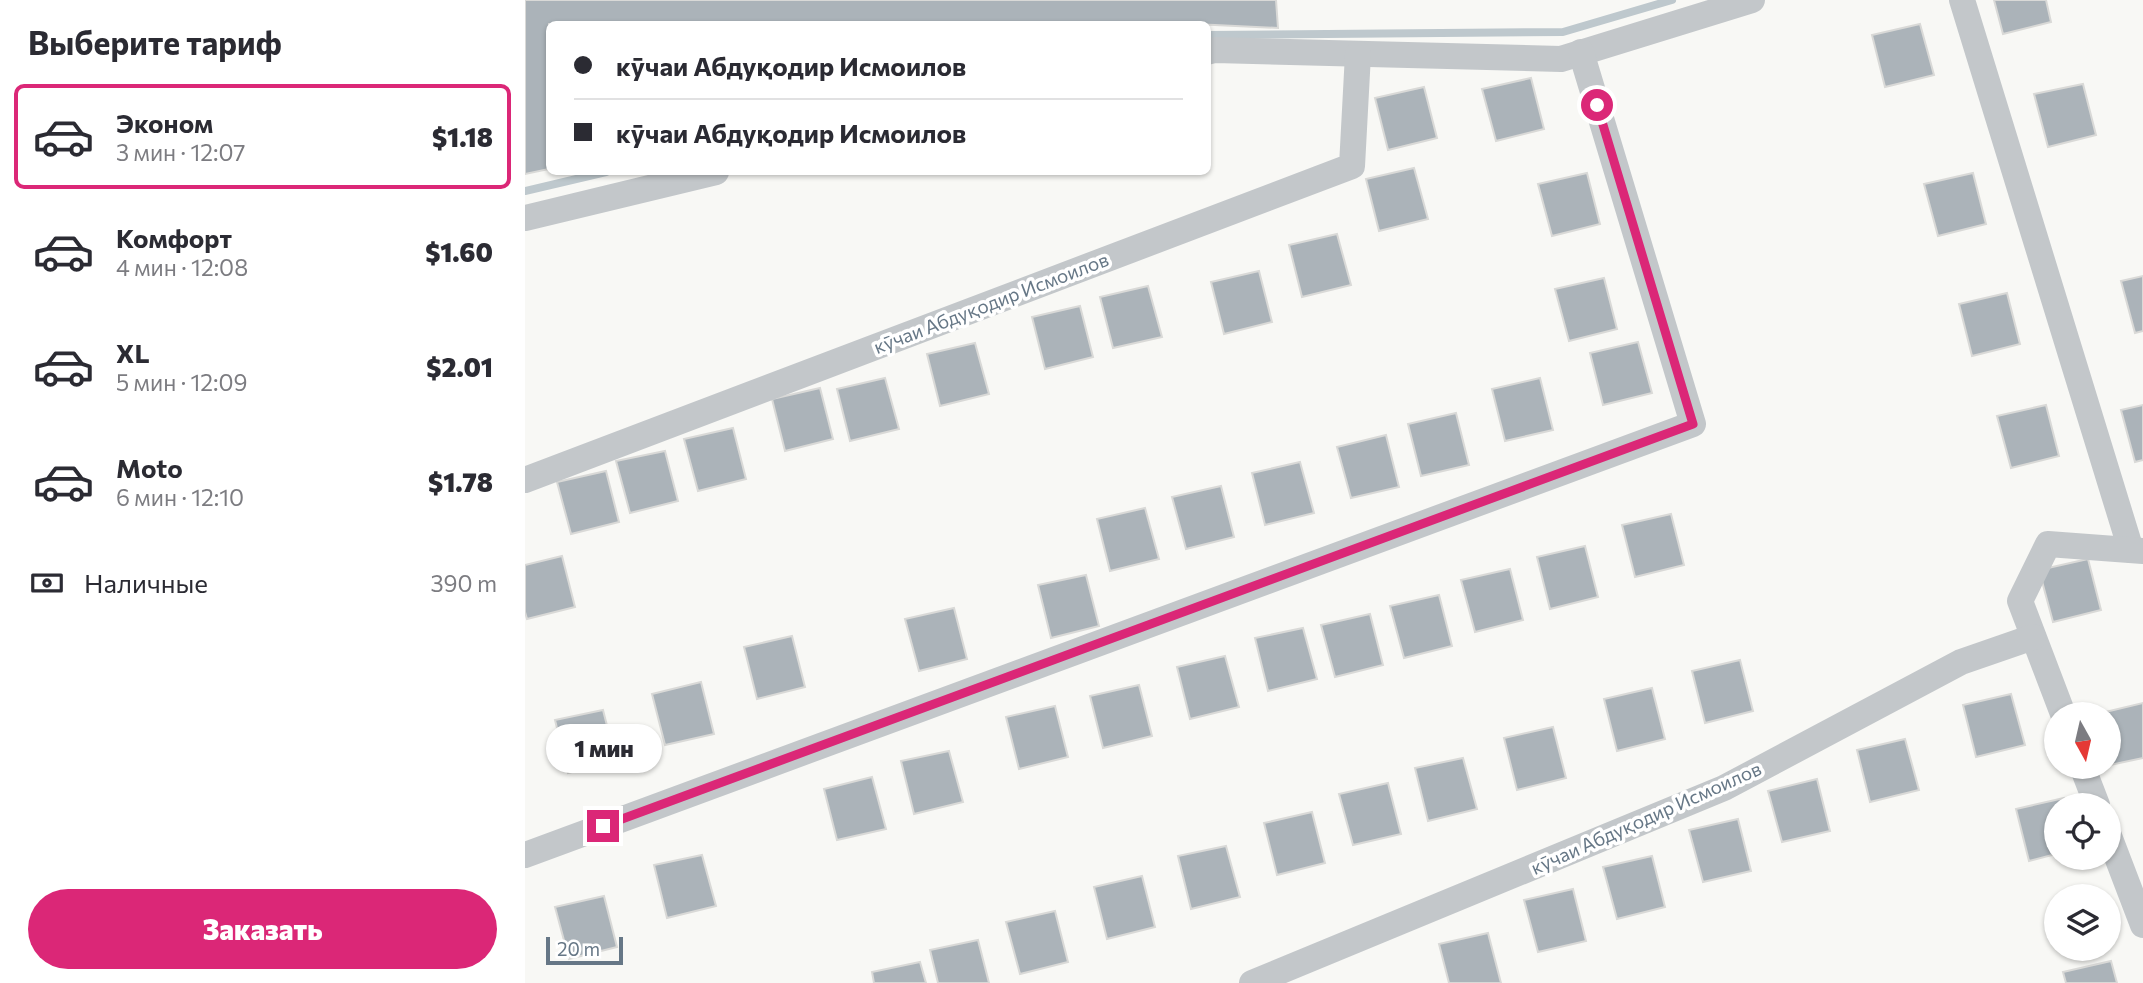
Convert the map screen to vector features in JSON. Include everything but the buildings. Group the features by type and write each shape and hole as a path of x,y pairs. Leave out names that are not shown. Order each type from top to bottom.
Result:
{"street":[{"path":"1211,51 1561,58 1752,0"},
{"path":"1962,0 2137,551 2048,544 2020,601 2058,702"},
{"path":"525,855 1693,424 1581,52"},
{"name":"кӯчаи Абдуқодир Исмоилов","path":"525,480 1352,166 1358,54"},
{"path":"525,218 704,175"},
{"name":"кӯчаи Абдуқодир Исмоилов","path":"1252,983 1724,788 1961,662 2033,637"},
{"path":"2121,867 2143,925"}],"waterway":[{"path":"1211,35 1563,32 1672,0"},
{"path":"525,191 593,175"}],"route":[{"path":"603,826 1693,424 1597,105"}]}
